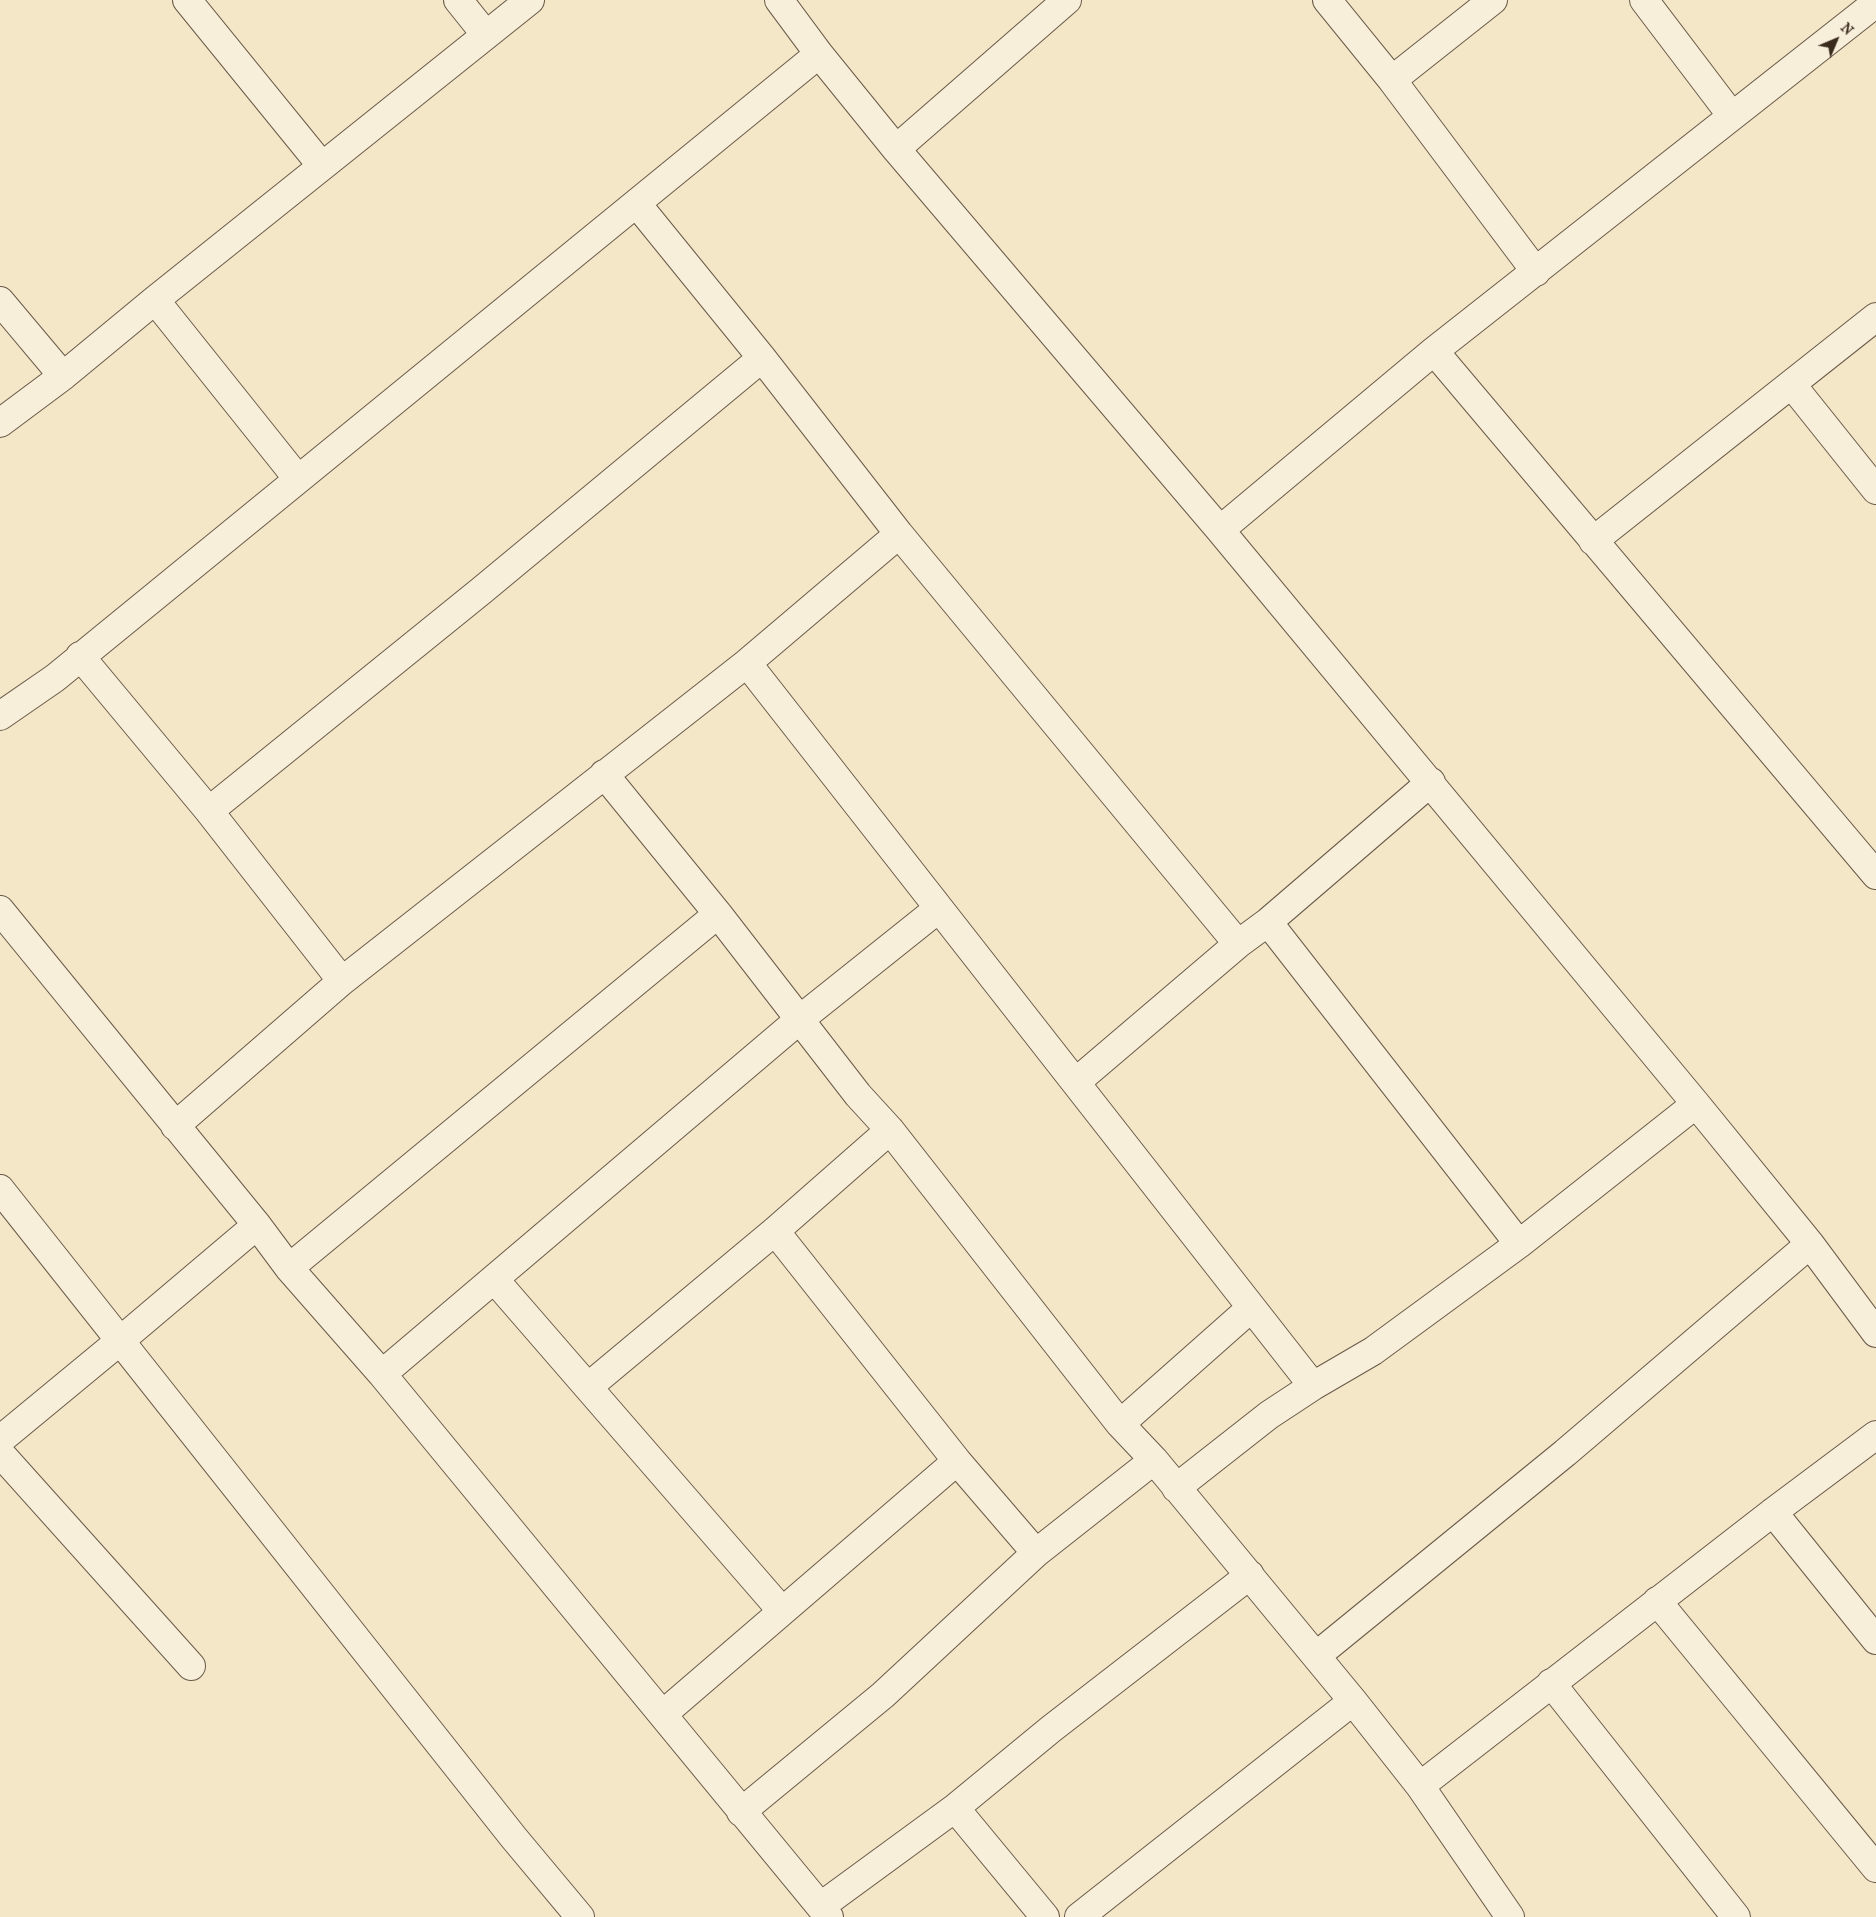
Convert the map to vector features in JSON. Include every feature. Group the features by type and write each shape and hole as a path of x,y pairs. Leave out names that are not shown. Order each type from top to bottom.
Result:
{"street":[{"path":"187,0 322,166"},
{"path":"458,0 486,35"},
{"path":"0,423 63,376 155,300 530,0"},
{"path":"780,0 819,54 896,149 1220,530 1431,782 1696,1104 1810,1244 1876,1333"},
{"path":"896,149 1067,0"},
{"path":"1326,0 1392,80 1536,272"},
{"path":"1392,80 1492,0"},
{"path":"1644,0 1732,116"},
{"path":"1220,530 1434,351 1876,3"},
{"path":"0,716 55,678 819,54"},
{"path":"637,204 762,358 899,534 1238,944"},
{"path":"155,300 298,479"},
{"path":"0,301 63,376"},
{"path":"1593,540 1876,317"},
{"path":"1434,351 1876,875"},
{"path":"209,811 481,592 762,358"},
{"path":"1792,385 1876,490"},
{"path":"175,1126 342,981 747,663 899,534"},
{"path":"80,656 209,811 342,981"},
{"path":"747,663 1313,1386"},
{"path":"604,774 718,914 858,1095 890,1130 1120,1424 1154,1460 1353,1701 1420,1786 1510,1917"},
{"path":"1076,1082 1238,944 1268,922 1431,782"},
{"path":"382,1374 799,1020 938,909"},
{"path":"0,910 257,1225 289,1268 382,1374 663,1714 741,1812 825,1911 1051,1729 1250,1576"},
{"path":"289,1268 718,914"},
{"path":"1268,922 1519,1244"},
{"path":"1176,1488 1269,1414 1373,1351 1519,1244 1696,1104"},
{"path":"588,1387 775,1230 890,1130"},
{"path":"0,1189 514,1838 580,1917"},
{"path":"0,1440 257,1225"},
{"path":"775,1230 957,1461 1036,1553"},
{"path":"1316,1656 1565,1453 1810,1244"},
{"path":"494,1279 782,1611"},
{"path":"1120,1424 1251,1308"},
{"path":"1420,1786 1773,1512 1876,1435"},
{"path":"0,1452 191,1666"},
{"path":"741,1812 883,1695 1036,1553 1154,1460"},
{"path":"663,1714 957,1461"},
{"path":"1773,1512 1876,1640"},
{"path":"1657,1602 1876,1868"},
{"path":"1551,1683 1736,1917"},
{"path":"1079,1917 1353,1701"},
{"path":"955,1808 1045,1917"}]}
